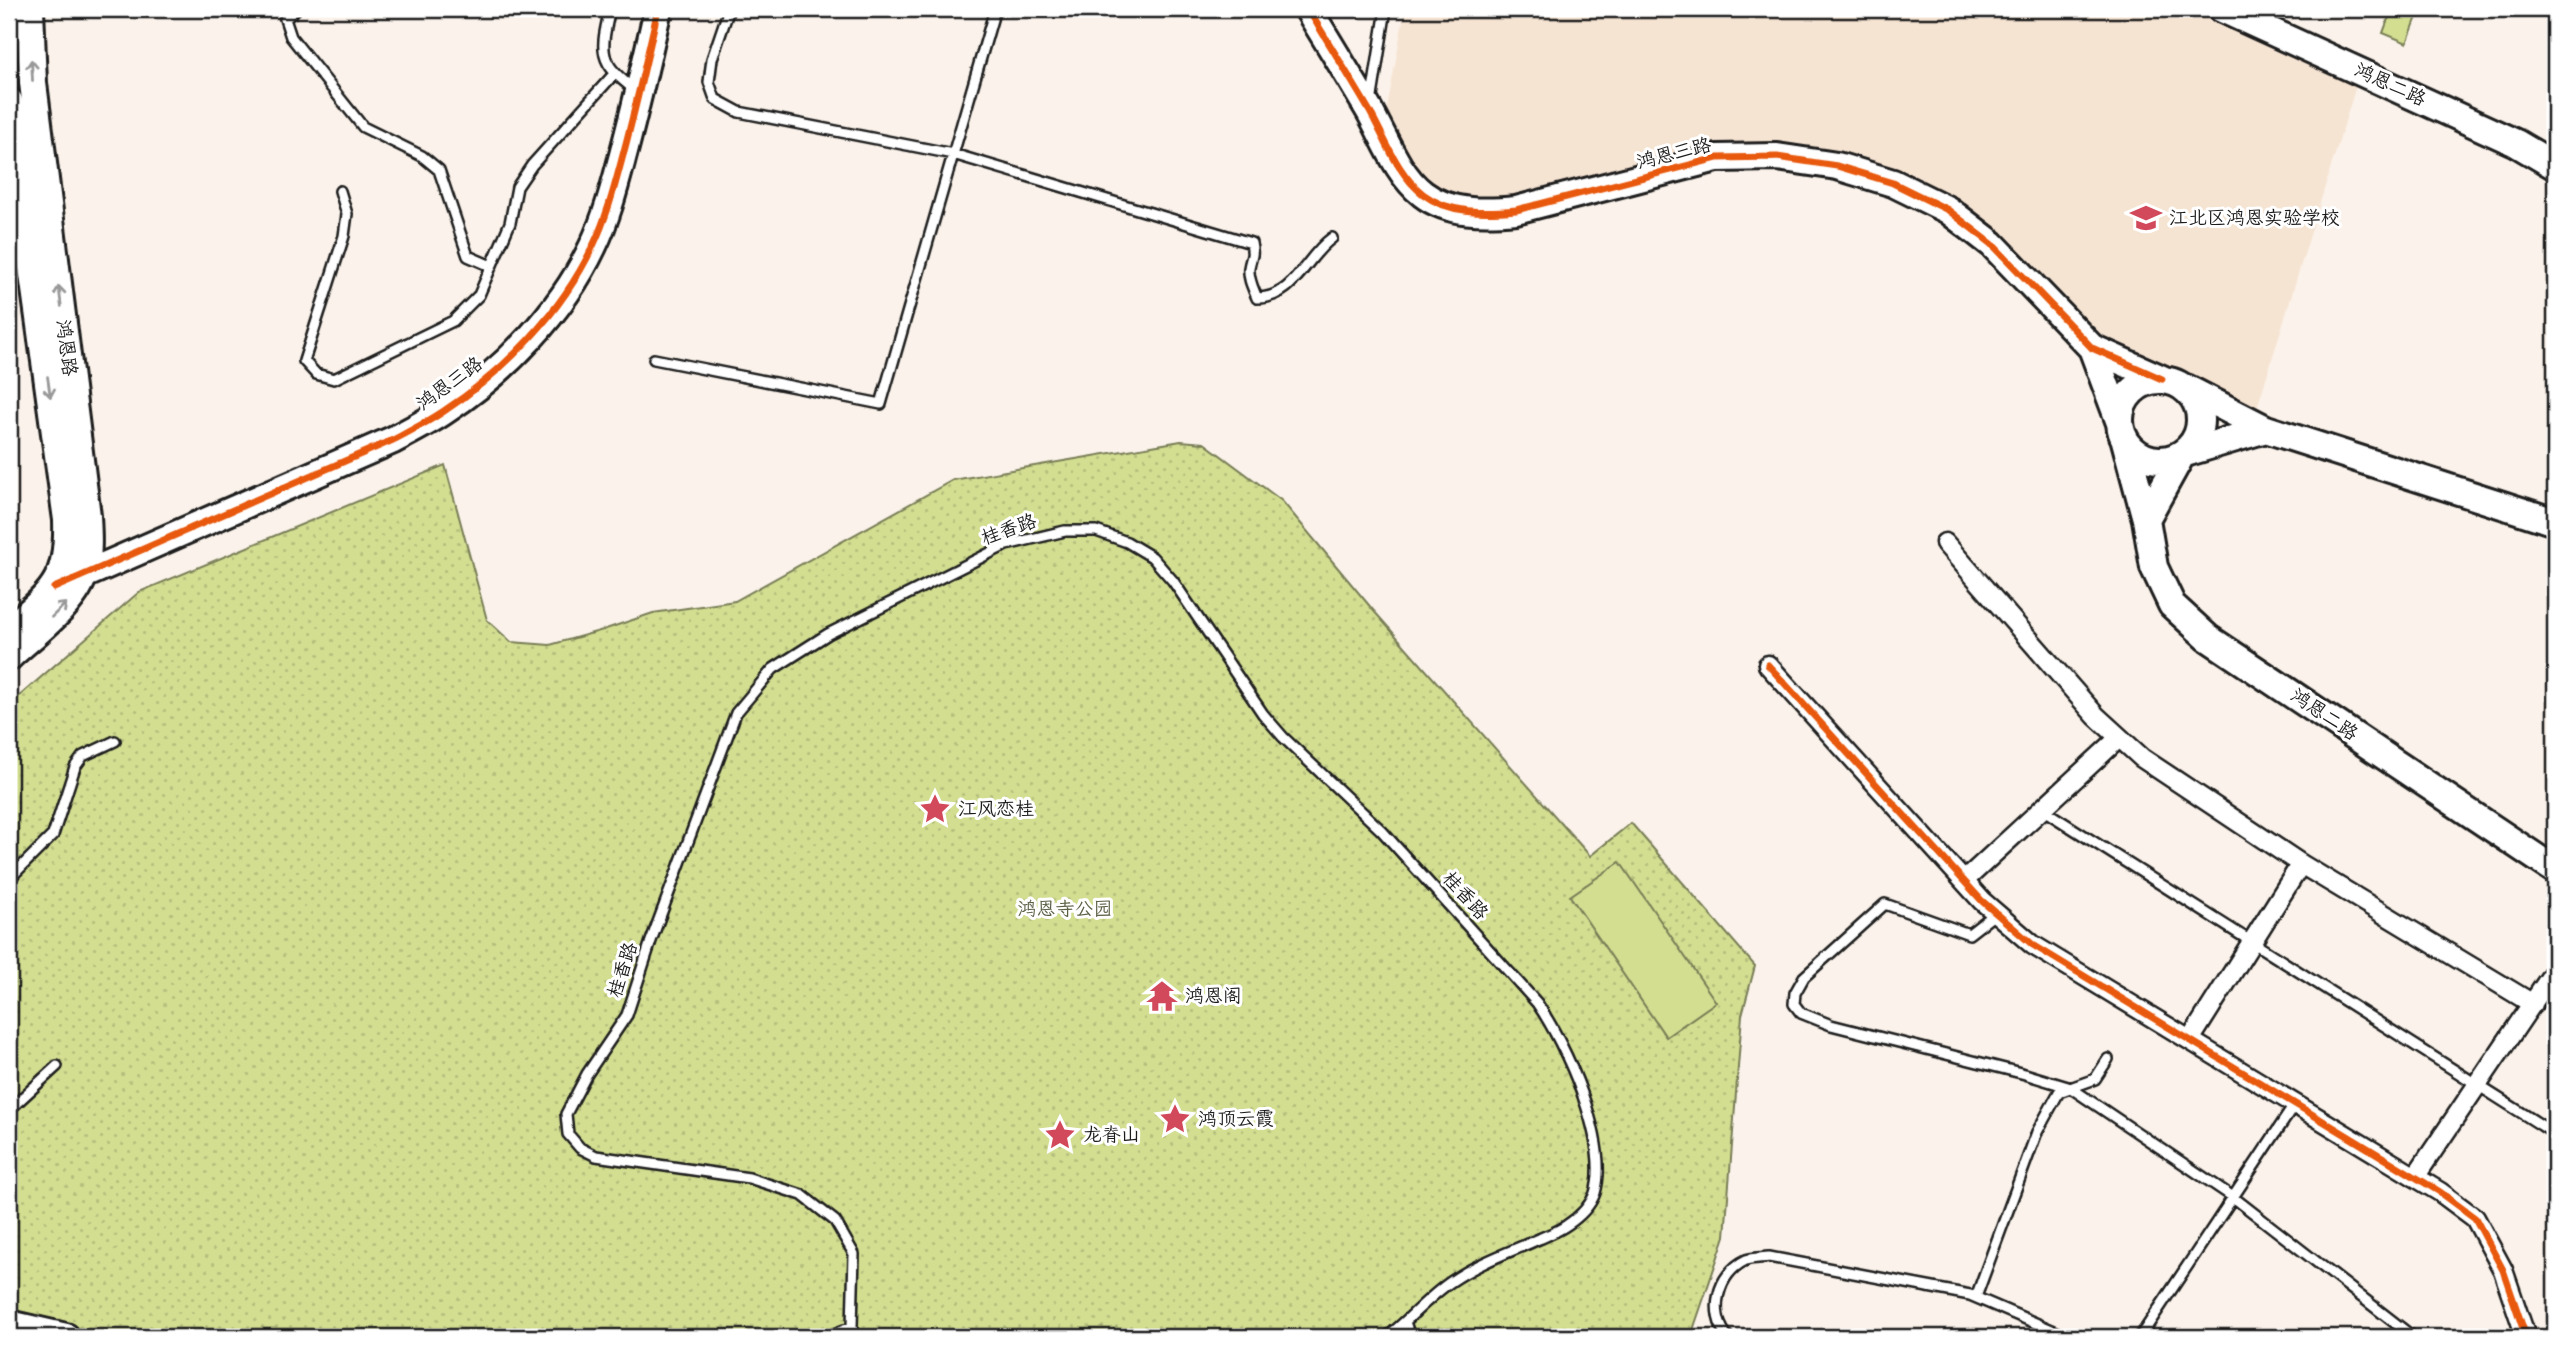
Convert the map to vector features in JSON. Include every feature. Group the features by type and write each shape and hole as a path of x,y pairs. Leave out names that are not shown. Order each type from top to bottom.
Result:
{"street":[{"name":"鸿恩路","path":"9,657 73,597 85,573 88,546 87,516 33,83 30,9"},
{"name":"鸿恩三路","path":"54,588 393,440 444,411 491,375 531,337 566,293 593,246 612,197 657,9"},
{"name":"鸿恩三路","path":"1308,9 1370,112 1402,172 1424,195 1452,208 1485,213 1516,210 1717,158 1777,157 1837,166 1894,183 1948,210 1992,244 2092,348"},
{"name":"鸿恩二路","path":"2222,9 2516,143 2555,166"},
{"name":"鸿恩路","path":"9,101 67,520 65,566 54,588 9,631"},
{"name":"鸿恩二路","path":"2092,348 2122,430 2146,519 2154,567 2172,606 2208,638 2555,870"},
{"path":"2092,348 2174,383 2266,429 2555,522"},
{"path":"2146,519 2182,454 2199,434 2201,422 2200,409 2194,397 2174,383 2149,380 2136,386 2121,409 2122,430 2139,455 2157,460 2171,459 2182,454 2266,429"},
{"path":"1945,543 2096,716 2142,758 2301,864 2533,1004"},
{"path":"1769,665 1964,881 2033,945 2415,1177 2475,1218 2503,1270 2526,1337"},
{"path":"1964,881 2119,738"},
{"path":"2190,1040 2301,864"},
{"path":"2415,1177 2555,970"},
{"path":"9,1324 65,1337"}],"lane":[{"path":"296,9 285,19 291,37 363,127 422,156 439,170 468,256 491,266"},
{"path":"610,9 602,42 604,56 614,74 639,93"},
{"path":"729,9 709,82 715,99 738,112 953,154 1251,243 1254,256 1249,266 1251,284 1257,298 1270,298 1288,288 1320,246 1332,238"},
{"path":"654,359 881,404 995,9"},
{"path":"1370,112 1386,9"},
{"path":"340,191 347,214 344,236 304,361 316,374 334,379 453,321 479,295 510,223 517,187 532,165 614,74"},
{"name":"桂香路","path":"854,1337 852,1327 855,1254 835,1221 802,1195 749,1178 596,1156 580,1148 568,1134 566,1114 587,1074 627,1015 651,941 736,713 773,669 828,634 1006,545 1065,531 1096,531 1127,542 1152,556 1174,581 1263,714 1283,737 1382,831 1501,962 1537,1003 1564,1048 1591,1123 1597,1150 1599,1173 1594,1196 1583,1213 1565,1227 1473,1268 1450,1282 1387,1337"},
{"path":"9,879 53,835 75,767 83,756 115,741"},
{"path":"2042,809 2555,1134"},
{"path":"1996,913 1969,934 1885,904 1804,977 1795,993 1794,1004 1801,1013 1830,1025 2071,1088 2233,1197 2413,1337"},
{"path":"1976,1297 2037,1132 2059,1092 2095,1079 2108,1059"},
{"path":"9,1110 57,1066"},
{"path":"2140,1337 2295,1104"},
{"path":"1728,1337 1718,1323 1715,1304 1728,1274 1746,1260 1769,1257 1976,1297 2068,1337"},
{"path":"1405,1322 1410,1337"},
{"path":"831,1337 852,1327"}],"shaded area":[{"name":"江北区鸿恩实验学校","path":"1405,9 2193,9 2356,86 2257,408 2097,341 1999,235 1778,147 1517,199 1487,201 1456,196 1430,185 1412,168 1385,119"}],"green space":[{"path":"2392,9 2420,9 2407,43 2383,33"},
{"name":"鸿恩寺公园","path":"1181,441 1204,443 1282,501 1373,610 1590,856 1631,823 1755,966 1742,1015 1725,1236 1693,1330 1685,1337 108,1337 9,1312 9,705 139,592 445,465 487,620 511,642 550,645 653,613 735,601 953,480"},
{"path":"1620,862 1716,1002 1666,1037 1570,896"}],"cycle path":[{"path":"54,588 393,440 444,411 510,359 565,294 598,235 623,155 658,9"},
{"path":"1308,9 1369,110 1392,155 1414,186 1433,201 1468,211 1516,210 1717,158 1777,157 1837,166 1893,183 1948,210 1992,244 2092,348 2162,379"},
{"path":"1768,665 1982,901 2033,945 2440,1192 2475,1218 2503,1270 2526,1337"}],"place":[{"name":"江北区鸿恩实验学校","path":"2146,218"},
{"name":"江风恋桂","path":"935,809"},
{"name":"鸿恩阁","path":"1162,996"},
{"name":"鸿顶云霞","path":"1175,1119"},
{"name":"龙脊山","path":"1060,1135"}]}
